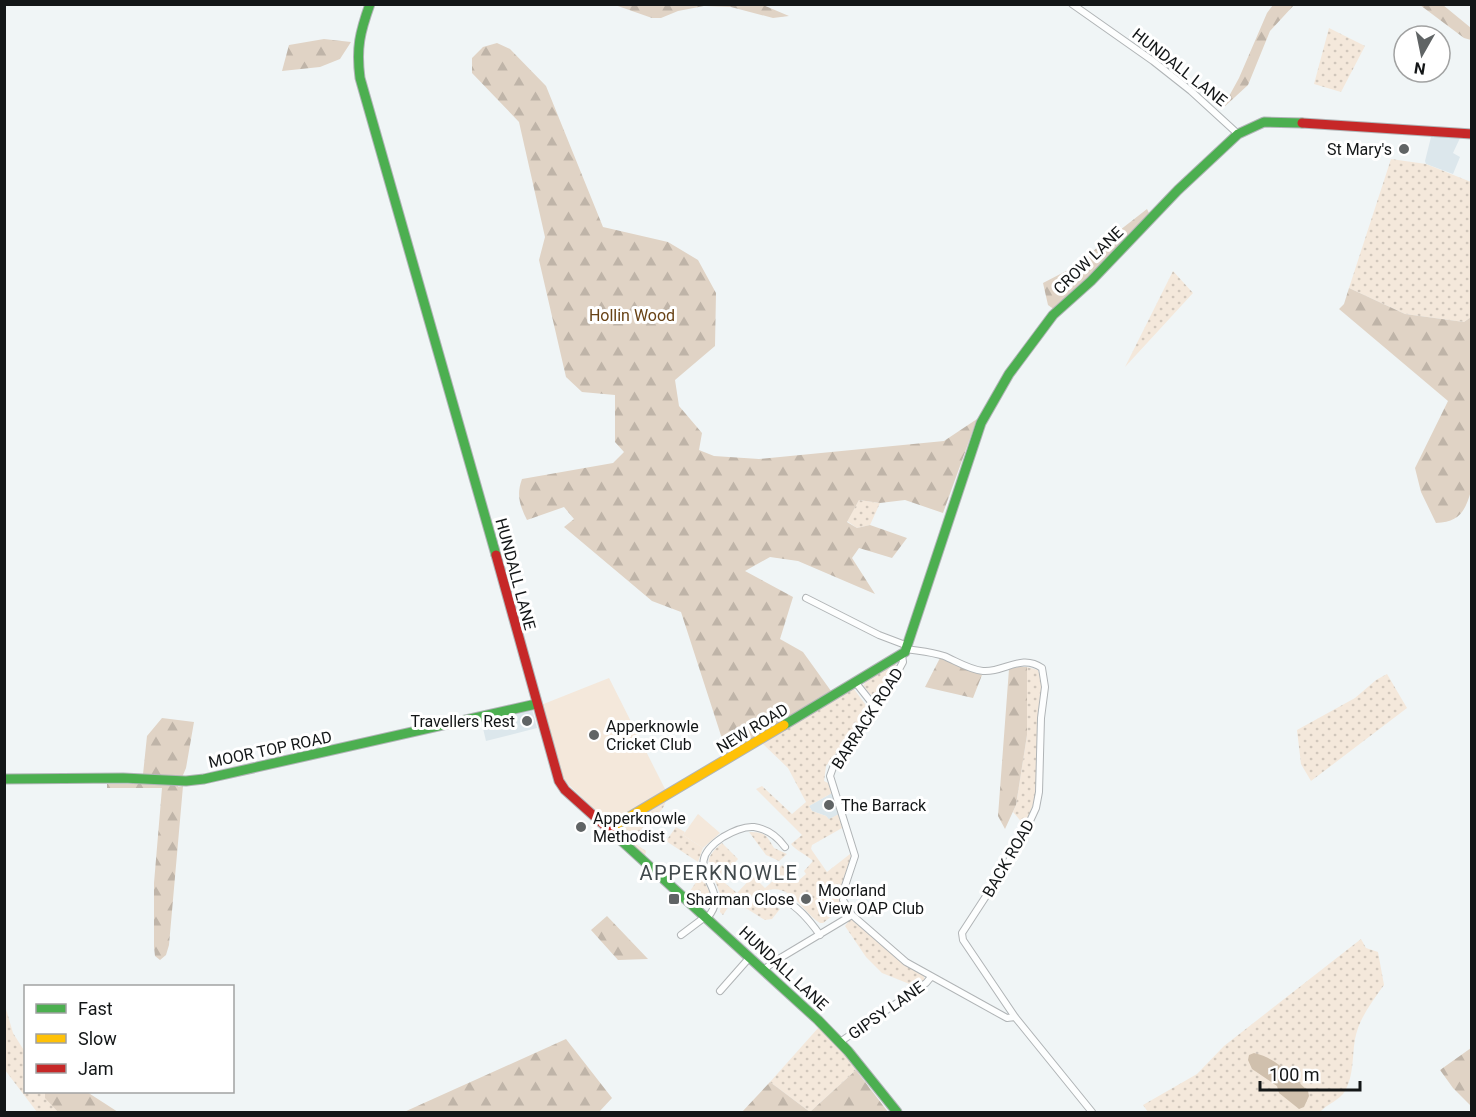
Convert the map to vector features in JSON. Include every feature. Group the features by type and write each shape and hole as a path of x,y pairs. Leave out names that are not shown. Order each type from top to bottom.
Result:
{"street":[{"name":"HUNDALL LANE","path":"370,4 356,42 360,78 460,424 559,781 565,790 765,969 840,1042 897,1113"},
{"name":"HUNDALL LANE","path":"1072,4 1153,61 1191,91 1238,134"},
{"name":"CROW LANE","path":"906,650 973,443 981,423 1009,374 1053,315 1091,281 1178,190 1238,134 1264,122 1278,121 1472,134"},
{"path":"806,598 906,650"},
{"name":"BACK ROAD","path":"906,650 941,655 985,672 1012,663 1026,662 1042,668 1045,687 1041,718 1039,792 1036,808 1018,847 962,933 968,947 1015,1017"},
{"name":"NEW ROAD","path":"609,830 856,683 906,650"},
{"name":"BARRACK ROAD","path":"852,915 845,906 843,894 855,856 830,776 835,762 897,673 906,650"},
{"path":"856,683 875,707"},
{"name":"MOOR TOP ROAD","path":"4,779 123,778 186,781 204,779 536,704"},
{"path":"681,935 714,910 716,901 703,865 703,860 710,847 731,832 752,827 770,832 781,845"},
{"path":"779,898 787,900 794,906 820,934"},
{"path":"765,969 852,915 906,962 1007,1018 1015,1017 1092,1113"},
{"path":"720,991 750,957"},
{"name":"GIPSY LANE","path":"840,1042 932,977"}],"shaded area":[{"path":"1329,28 1365,46 1341,92 1314,84"},
{"path":"1431,137 1460,138 1453,153 1460,157 1453,174 1426,164 1425,161"},
{"path":"1391,159 1426,164 1471,182 1471,317 1464,322 1405,314 1349,288"},
{"path":"1173,271 1193,293 1125,367"},
{"path":"859,500 880,503 870,525 857,528 847,521"},
{"path":"896,664 895,671 875,699 863,686 866,681"},
{"path":"1027,667 1038,670 1042,683 1035,799 1025,826 1013,812 1027,735"},
{"path":"1387,674 1407,708 1311,781 1301,764 1297,730 1355,698"},
{"name":"Apperknowle Cricket Club","path":"609,678 666,791 618,817 609,818 598,813 564,780 541,705"},
{"path":"854,689 868,708 866,714 826,766 824,781 828,783 832,793 809,806 812,811 829,819 839,814 842,828 812,845 811,849 827,872 850,854 851,863 839,893 842,908 820,923 790,895 776,889 768,890 766,893 772,905 780,909 772,919 765,920 733,900 723,915 720,912 719,891 709,864 711,855 722,843 738,859 720,879 737,893 753,876 765,888 774,880 771,877 782,865 798,881 806,874 804,871 813,861 791,844 802,835 756,789 762,786 792,814 806,802 788,768 763,744"},
{"path":"532,709 537,728 486,741 481,720"},
{"path":"832,793 839,814 829,820 826,816 812,811 809,806"},
{"path":"666,801 660,812 640,831 633,842 646,851 645,856 623,835 623,827"},
{"path":"698,814 720,833 703,848 683,835"},
{"path":"676,827 685,832 683,835 703,848 698,862 666,841"},
{"path":"749,832 765,835 774,848 787,854 779,861 766,855"},
{"path":"701,875 712,897 708,907 692,897 693,894 690,891"},
{"path":"850,919 854,919 925,979 917,987 882,973 866,957 845,926"},
{"path":"1361,939 1366,948 1378,952 1384,985 1366,1010 1360,1024 1355,1039 1350,1079 1340,1097 1320,1112 1148,1112 1143,1105 1197,1074 1224,1046"},
{"path":"4,1002 13,1033 24,1050 24,1093 45,1093 46,1098 58,1112 37,1112 5,1070"},
{"path":"819,1027 856,1070 810,1112 770,1082"},
{"path":"1254,1053 1276,1063 1308,1091 1309,1096 1304,1107 1299,1109 1279,1093 1277,1086 1252,1069 1248,1060 1249,1055"}],"green space":[{"path":"615,5 763,5 789,16 773,18 731,7 704,6 678,11 661,18 652,18"},
{"path":"1273,5 1294,5 1270,31 1248,85 1222,109 1239,78 1267,13"},
{"path":"1420,5 1443,5 1471,28 1471,40 1452,29 1452,24 1445,24"},
{"path":"324,39 351,42 340,59 320,67 282,71 289,45"},
{"name":"Hollin Wood","path":"497,43 510,49 546,86 603,227 668,242 698,260 716,293 715,346 675,380 679,406 702,433 699,450 714,456 759,459 944,441 977,419 943,513 905,500 880,503 859,500 847,522 857,528 870,525 907,538 892,558 859,548 852,558 875,594 798,561 770,557 745,571 793,597 780,639 803,652 831,691 727,754 681,612 652,601 564,527 574,519 564,507 527,520 521,505 519,490 522,479 613,463 624,452 615,442 615,395 582,392 566,377 539,260 545,237 519,122 472,73 472,58 483,47"},
{"path":"1147,209 1150,215 1115,255 1055,310 1048,305 1043,283 1070,269"},
{"path":"1349,288 1405,314 1464,322 1471,317 1471,491 1463,510 1450,521 1436,523 1421,492 1415,468 1448,401 1339,309 1344,304"},
{"path":"940,658 982,675 973,698 925,687"},
{"path":"1027,667 1027,735 1016,805 1005,829 998,816 1009,669"},
{"path":"162,718 194,722 186,768 178,787 183,786 169,945 166,955 160,960 155,956 154,947 154,883 162,788 107,788 107,784 142,784 147,736"},
{"path":"607,916 648,959 618,960 591,930"},
{"path":"566,1039 612,1098 599,1112 404,1112"},
{"path":"1471,1048 1471,1106 1453,1088 1440,1070"},
{"path":"856,1070 888,1112 810,1112"},
{"path":"770,1082 810,1112 742,1112"},
{"path":"45,1093 89,1093 118,1112 58,1112 45,1098"}],"traffic: fast":[{"path":"370,4 360,40 358,58 360,78 496,555"},
{"path":"784,725 905,652 981,423 1009,374 1053,315 1091,281 1178,190 1238,134 1264,122 1302,123"},
{"path":"4,779 123,778 186,781 204,779 536,704"},
{"path":"614,834 818,1020 848,1051 897,1112"}],"traffic: slow":[{"path":"609,829 784,725"}],"traffic: jam":[{"path":"1302,123 1472,134"},
{"path":"496,555 559,781 565,790 614,834"}],"place":[{"name":"St Mary's","path":"1404,149"},
{"name":"Travellers Rest","path":"527,721"},
{"name":"Apperknowle Cricket Club","path":"594,735"},
{"name":"The Barrack","path":"829,805"},
{"name":"Apperknowle Methodist","path":"581,827"},
{"name":"Sharman Close","path":"674,899"},
{"name":"Moorland View OAP Club","path":"806,899"}],"district":[{"name":"APPERKNOWLE","path":"719,873"}]}
